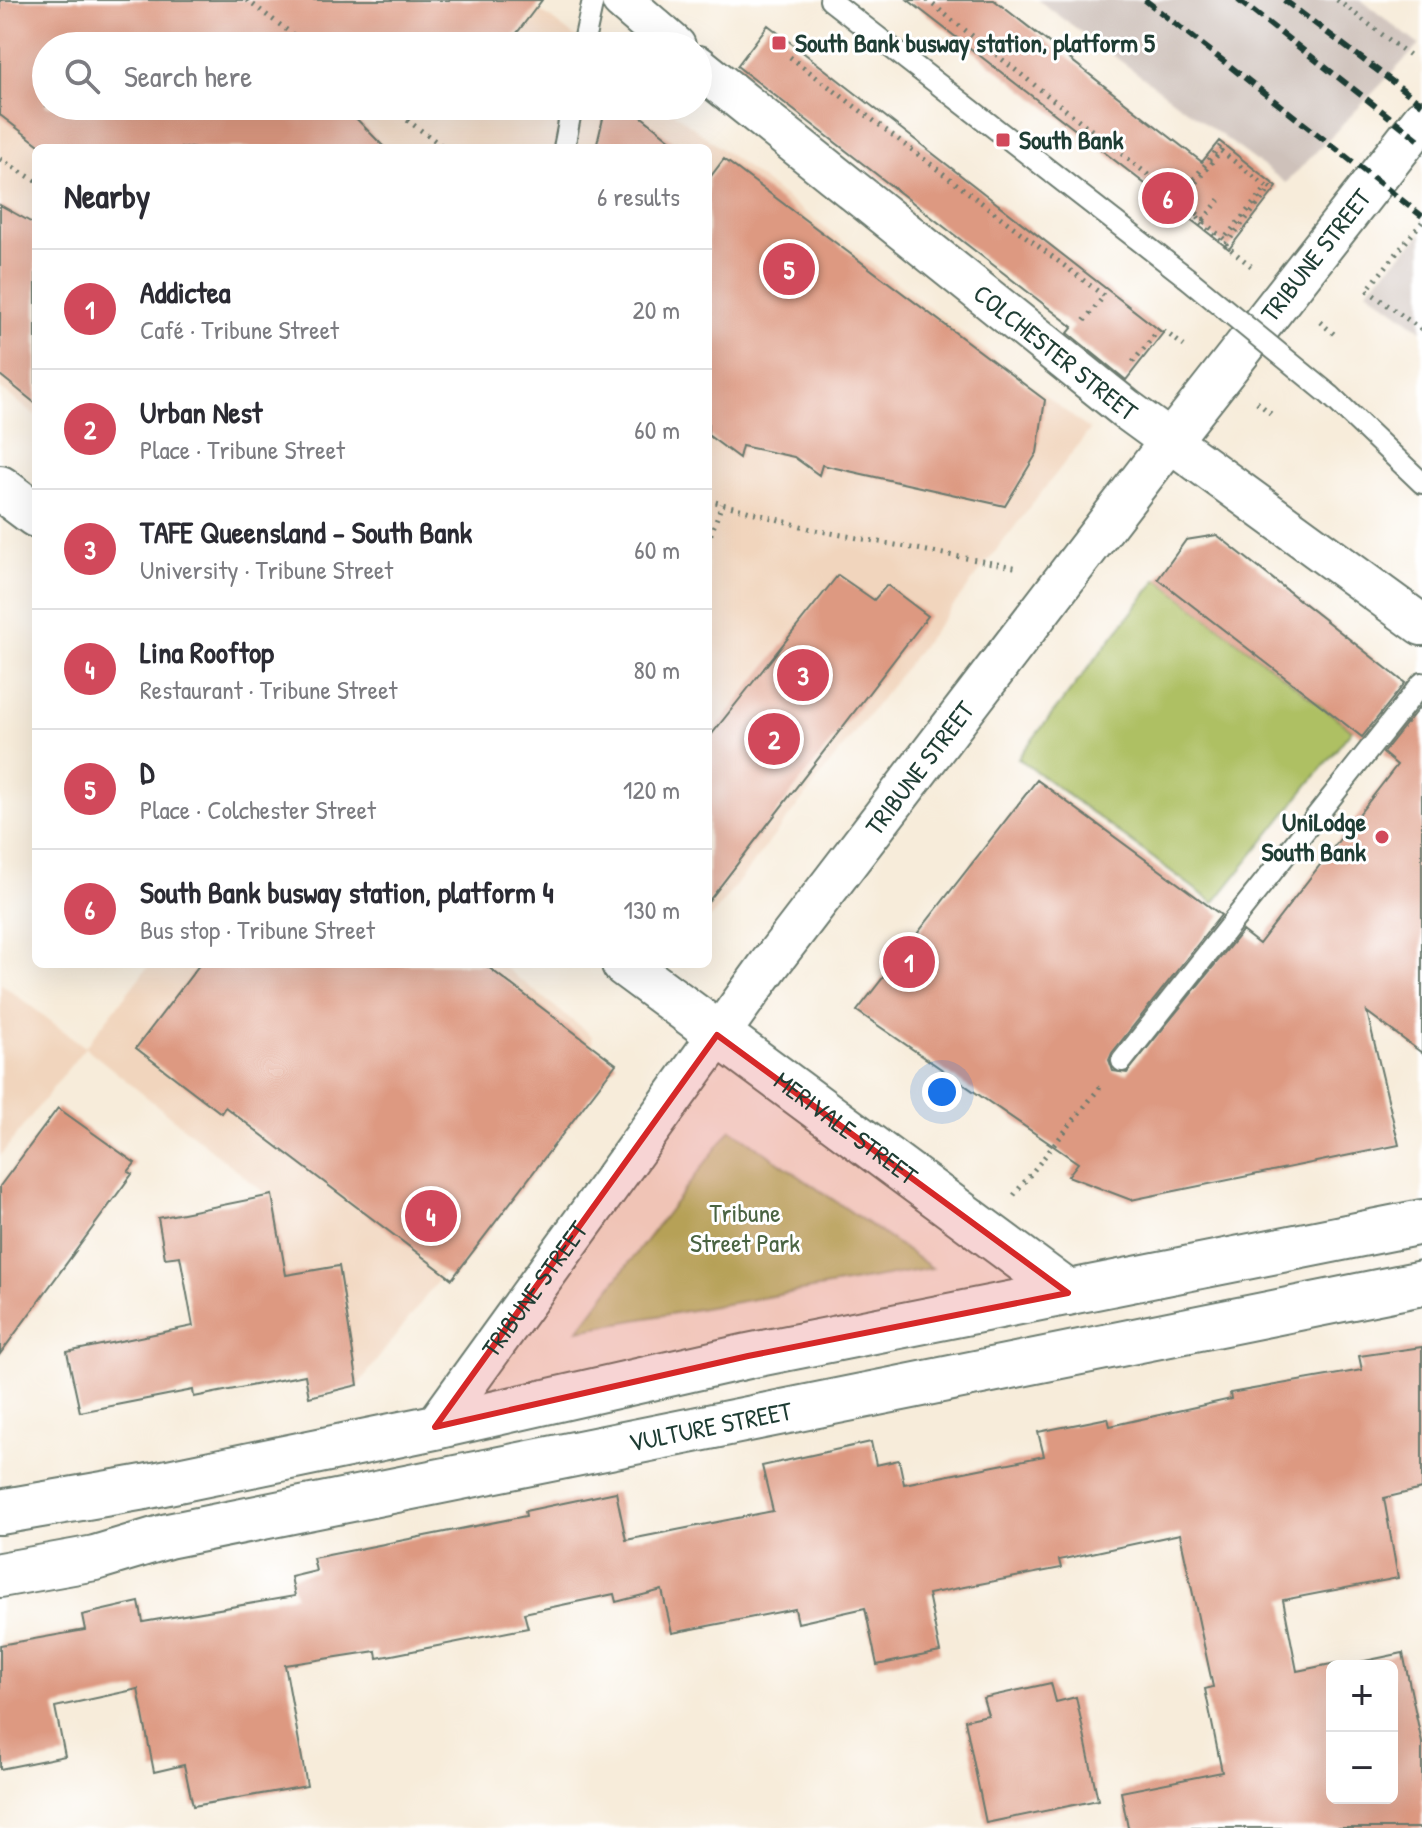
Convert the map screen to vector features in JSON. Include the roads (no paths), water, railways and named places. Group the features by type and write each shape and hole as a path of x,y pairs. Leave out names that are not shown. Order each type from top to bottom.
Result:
{"main road":[{"path":"0,488 32,512"},
{"name":"MERIVALE STREET","path":"629,968 1068,1293"},
{"path":"8,1501 144,1487 435,1427 748,1356 1422,1222"},
{"name":"VULTURE STREET","path":"0,1575 95,1558 168,1536 1422,1283"},
{"path":"8,1501 69,1533 168,1536"}],"street":[{"path":"622,0 659,32"},
{"name":"COLCHESTER STREET","path":"712,77 1126,409 1422,625"},
{"name":"TRIBUNE STREET","path":"435,1427 717,1035 1066,576 1422,120"}],"lane":[{"path":"586,32 593,0"},
{"path":"830,0 1186,277 1331,396 1422,483"},
{"path":"565,144 569,120"},
{"path":"1122,1061 1422,683"}],"railway":[{"path":"1145,0 1422,216"},
{"path":"1238,0 1422,142"},
{"path":"1284,0 1422,104"}],"place":[{"name":"South Bank busway station, platform 5","path":"779,43"},
{"name":"South Bank","path":"1003,140"},
{"name":"South Bank busway station, platform 4","path":"1168,198"},
{"name":"D","path":"789,269"},
{"name":"TAFE Queensland - South Bank","path":"803,675"},
{"name":"Urban Nest","path":"774,739"},
{"name":"UniLodge South Bank","path":"1382,837"},
{"name":"Addictea","path":"909,962"},
{"name":"Lina Rooftop","path":"431,1216"}],"park label":[{"name":"Tribune Street Park","path":"745,1228"}]}
